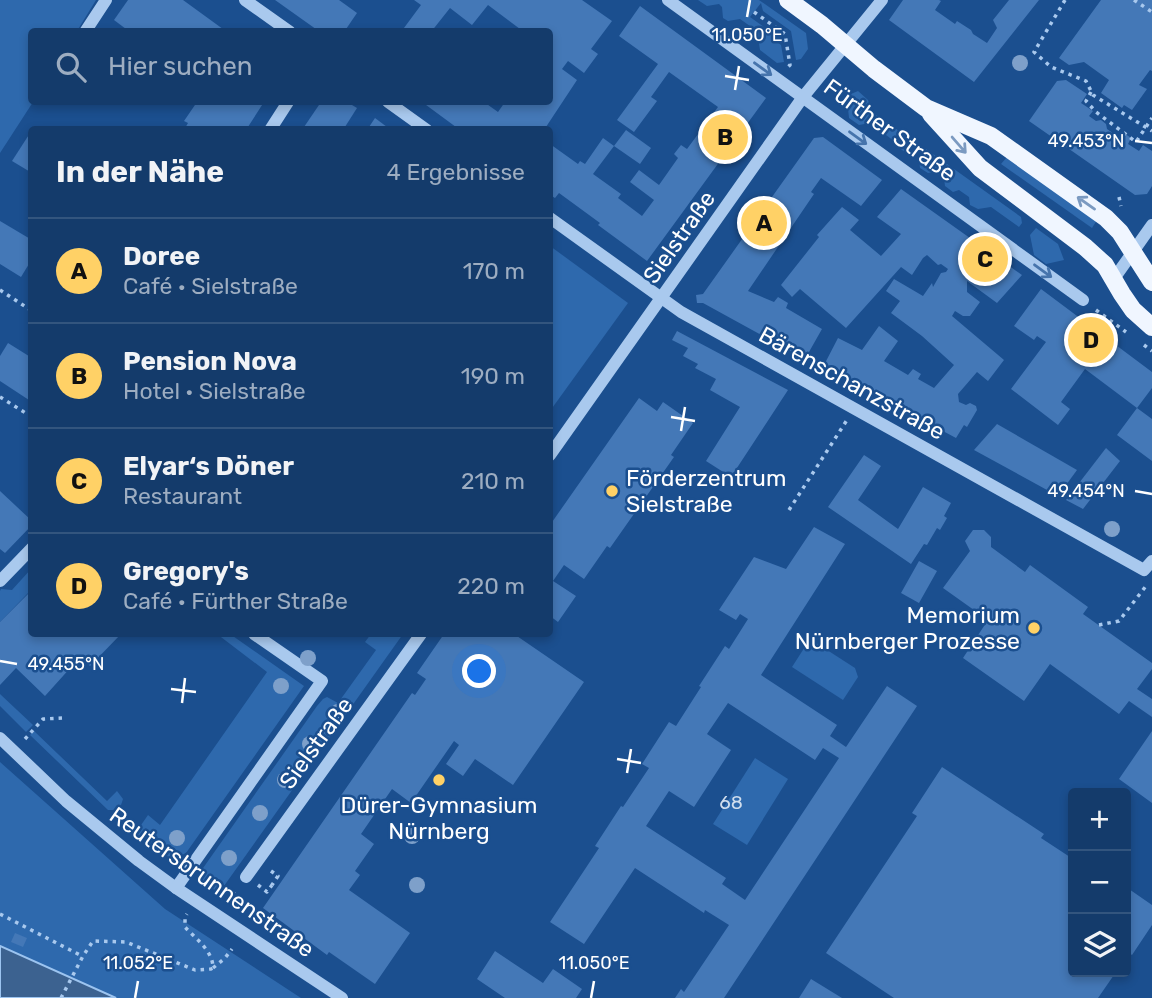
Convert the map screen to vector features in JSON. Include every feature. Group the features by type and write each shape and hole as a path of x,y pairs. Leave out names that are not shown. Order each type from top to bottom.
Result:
{"main road":[{"name":"Fürther Straße","path":"788,0 926,108 980,168 1099,259 1133,310 1152,327"},
{"name":"Fürther Straße","path":"926,108 991,136 1105,218 1119,232 1152,282"}],"street":[{"path":"88,28 106,0"},
{"path":"245,0 284,28"},
{"name":"Fürther Straße","path":"668,0 1083,300"},
{"name":"Sielstraße","path":"553,451 803,97 883,0"},
{"path":"273,126 286,105"},
{"path":"392,105 421,126"},
{"name":"Bärenschanzstraße","path":"553,220 681,312 1148,566"},
{"path":"1113,280 1152,225"},
{"path":"0,581 28,552"},
{"path":"176,887 322,681 258,637"},
{"name":"Sielstraße","path":"246,877 419,637"},
{"name":"Reutersbrunnenstraße","path":"0,738 52,788 139,861 342,998"}],"path":[{"path":"1066,0 1034,52 1051,67 1086,81 1093,95 1152,131"},
{"path":"1134,0 1152,12"},
{"path":"754,12 785,34 789,58"},
{"path":"1091,92 1086,101 1096,112 1136,142 1152,118"},
{"path":"0,290 28,308"},
{"path":"1083,300 1132,337"},
{"path":"1142,344 1152,351"},
{"path":"0,397 28,414"},
{"path":"789,510 855,408"},
{"path":"1099,625 1119,621 1147,584"},
{"path":"13,750 43,719 62,718"},
{"path":"267,892 274,886 278,876"},
{"path":"218,914 246,877"},
{"path":"196,900 185,917 185,928 209,953 213,968"},
{"path":"0,914 83,956"},
{"path":"61,998 93,941 126,942 195,970 213,968 232,949"}],"shaded area":[{"path":"0,0 96,0 79,28 28,28 28,105 31,105 0,153"},
{"path":"698,0 759,0 806,33 808,49 801,59 796,60 791,31 763,11 761,3 750,17 775,35 781,45 784,62 777,63 760,50 757,31 740,19 728,21 723,18 719,4 707,6"},
{"path":"858,91 868,100 872,112 909,138 911,144 905,152 870,123 859,125 849,118 847,99"},
{"path":"926,149 1021,217 1022,223 1019,227 991,207 978,209 970,205 969,197 959,190 953,192 945,186 944,178 920,168 919,159"},
{"path":"1007,157 1097,220 1092,228 1001,164"},
{"path":"1036,228 1058,244 1064,260 1046,264 1034,255 1030,235"},
{"path":"553,248 628,303 553,407"},
{"path":"28,572 28,593 0,622 0,591 12,590"},
{"path":"221,637 234,637 304,686 186,853 170,858 138,835 139,828 148,815 160,825 267,672"},
{"path":"369,637 401,637 219,893 203,882 201,871 317,706 327,697 338,703 376,650 365,642"},
{"path":"810,639 855,668 858,677 843,700 792,667"},
{"path":"0,694 33,725 26,732 0,706"},
{"path":"34,731 107,801 117,791 123,799 121,805 116,810 108,810 30,735"},
{"path":"755,758 788,779 747,845 713,824"},
{"path":"0,762 165,909 301,998 0,998"},
{"path":"0,946 116,998 0,998"}],"building":[{"path":"128,0 183,0 222,28 125,28 114,20"},
{"path":"275,0 339,0 357,13 347,28 314,28"},
{"path":"414,0 582,0 612,21 591,49 598,54 584,73 568,61 562,69 577,80 547,126 455,126 426,105 488,105 498,112 503,105 553,105 553,28 519,28 488,5 472,25 450,8 434,28 404,28 421,5"},
{"path":"903,0 941,1 935,10 955,24 957,21 987,43 997,28 993,20 1009,0 1039,0 974,82 889,20"},
{"path":"1101,0 1152,0 1152,71 1150,70 1139,85 1147,89 1132,110 1124,105 1122,108 1101,93 1109,80 1084,62 1069,65 1059,58"},
{"path":"640,6 766,98 647,261 559,193 553,197 553,146 578,164 580,161 585,164 603,138 614,146 593,174 621,194 618,198 642,216 654,200 630,182 639,170 659,185 678,158 674,154 681,145 687,149 718,107 669,72 651,97 657,101 634,132 617,120 658,64 619,36"},
{"path":"1066,80 1087,94 1081,103 1093,111 1089,116 1096,121 1101,120 1107,129 1117,136 1124,133 1131,138 1128,144 1139,151 1143,145 1152,151 1152,186 1147,194 1135,195 1029,121 1057,81"},
{"path":"195,105 262,105 249,126 186,126 188,123 184,121"},
{"path":"319,105 352,105 357,108 346,126 305,126"},
{"path":"375,118 386,126 370,126"},
{"path":"626,130 651,148 640,164 614,146"},
{"path":"28,136 28,171 12,161"},
{"path":"823,137 882,180 861,206 821,178 811,192 814,194 748,291 774,302 778,297 788,303 786,308 822,329 805,359 703,303 697,303 696,295 703,294 814,138"},
{"path":"901,189 1022,275 997,303 967,281 967,292 980,302 970,316 963,316 955,311 952,316 1004,360 988,381 977,372 958,394 959,402 966,405 970,403 976,406 977,410 967,427 964,425 956,438 823,367 838,338 862,350 879,326 898,341 884,361 908,375 913,369 921,374 918,379 934,388 954,365 891,313 900,301 886,291 894,279 923,296 932,283 933,287 941,273 948,269 938,265 927,255 912,275 901,267 846,328 800,289 792,297 781,285 819,237 817,235 842,207 859,220 850,230 881,256 901,234 877,217"},
{"path":"0,221 28,238 28,266 21,277 0,264"},
{"path":"1041,289 1152,372 1152,388 1137,408 1085,369 1061,402 1070,409 1058,425 1011,389 1046,342 1037,336 1034,340 1014,326"},
{"path":"677,331 788,390 731,477 706,461 740,407 710,390 716,379 695,368 698,364 683,356 688,348 672,340"},
{"path":"8,343 28,356 28,399 0,381 0,356"},
{"name":"Förderzentrum Sielstraße","path":"639,398 657,411 663,402 693,423 671,455 674,457 610,548 607,546 584,579 564,565 553,581 553,521"},
{"path":"1137,408 1152,419 1152,461 1117,435"},
{"path":"997,424 1077,470 1058,496 974,450"},
{"path":"1106,448 1120,461 1083,509 1066,500"},
{"path":"864,455 881,466 858,500 898,529 923,487 951,503 940,530 937,528 911,564 828,507"},
{"path":"0,491 28,517 28,529 5,553 0,549"},
{"path":"814,527 845,544 761,675 837,725 830,736 846,747 887,686 917,706 724,998 675,998 681,989 684,992 729,925 705,910 704,913 635,868 584,944 550,922 599,848 595,846 649,768 642,764 669,722 676,726 725,646 729,649 748,619 740,614 736,620 719,610 754,557 786,569","holes":["728,703 815,760 823,748 839,758 745,900 722,884 726,878 646,826 669,791 694,807 731,750 707,734"]},
{"path":"973,530 984,530 991,537 991,547 1025,572 1030,565 1088,607 1083,614 1152,663 1152,669 1137,689 1152,699 1152,717 1129,701 1119,714 1050,664 1024,701 963,658 988,620 943,588 970,551 965,541"},
{"path":"919,561 937,571 919,603 901,593"},
{"name":"Förderzentrum Sielstraße","path":"553,581 576,596 558,622 553,618"},
{"path":"28,594 28,637 118,637 90,666 81,656 45,696 16,668 0,685 0,622"},
{"path":"442,637 518,637 584,682 513,785 475,759 463,776 446,764 459,745 454,741 411,803 392,789 361,834 374,844 355,871 360,875 349,890 410,933 375,984 329,952 327,955 263,908 412,693 415,695 426,679 417,673"},
{"path":"1152,731 1152,803 1119,779"},
{"path":"942,767 1044,834 1041,838 1068,856 1068,977 1113,977 1098,998 894,998 826,953 917,816 912,813"},
{"path":"1131,890 1152,905 1152,925 1132,955"},
{"path":"15,933 27,938 23,947 11,942"},
{"path":"495,951 543,983 553,969 582,989 576,998 505,998 477,979"},
{"path":"811,979 842,998 799,998"}],"place":[{"name":"Pension Nova","path":"725,137"},
{"name":"Doree","path":"764,223"},
{"name":"Elyar‘s Döner","path":"985,259"},
{"name":"Gregory's","path":"1091,340"},
{"name":"Förderzentrum Sielstraße","path":"612,491"},
{"name":"Memorium Nürnberger Prozesse","path":"1034,628"},
{"name":"Dürer-Gymnasium Nürnberg","path":"439,780"}]}
